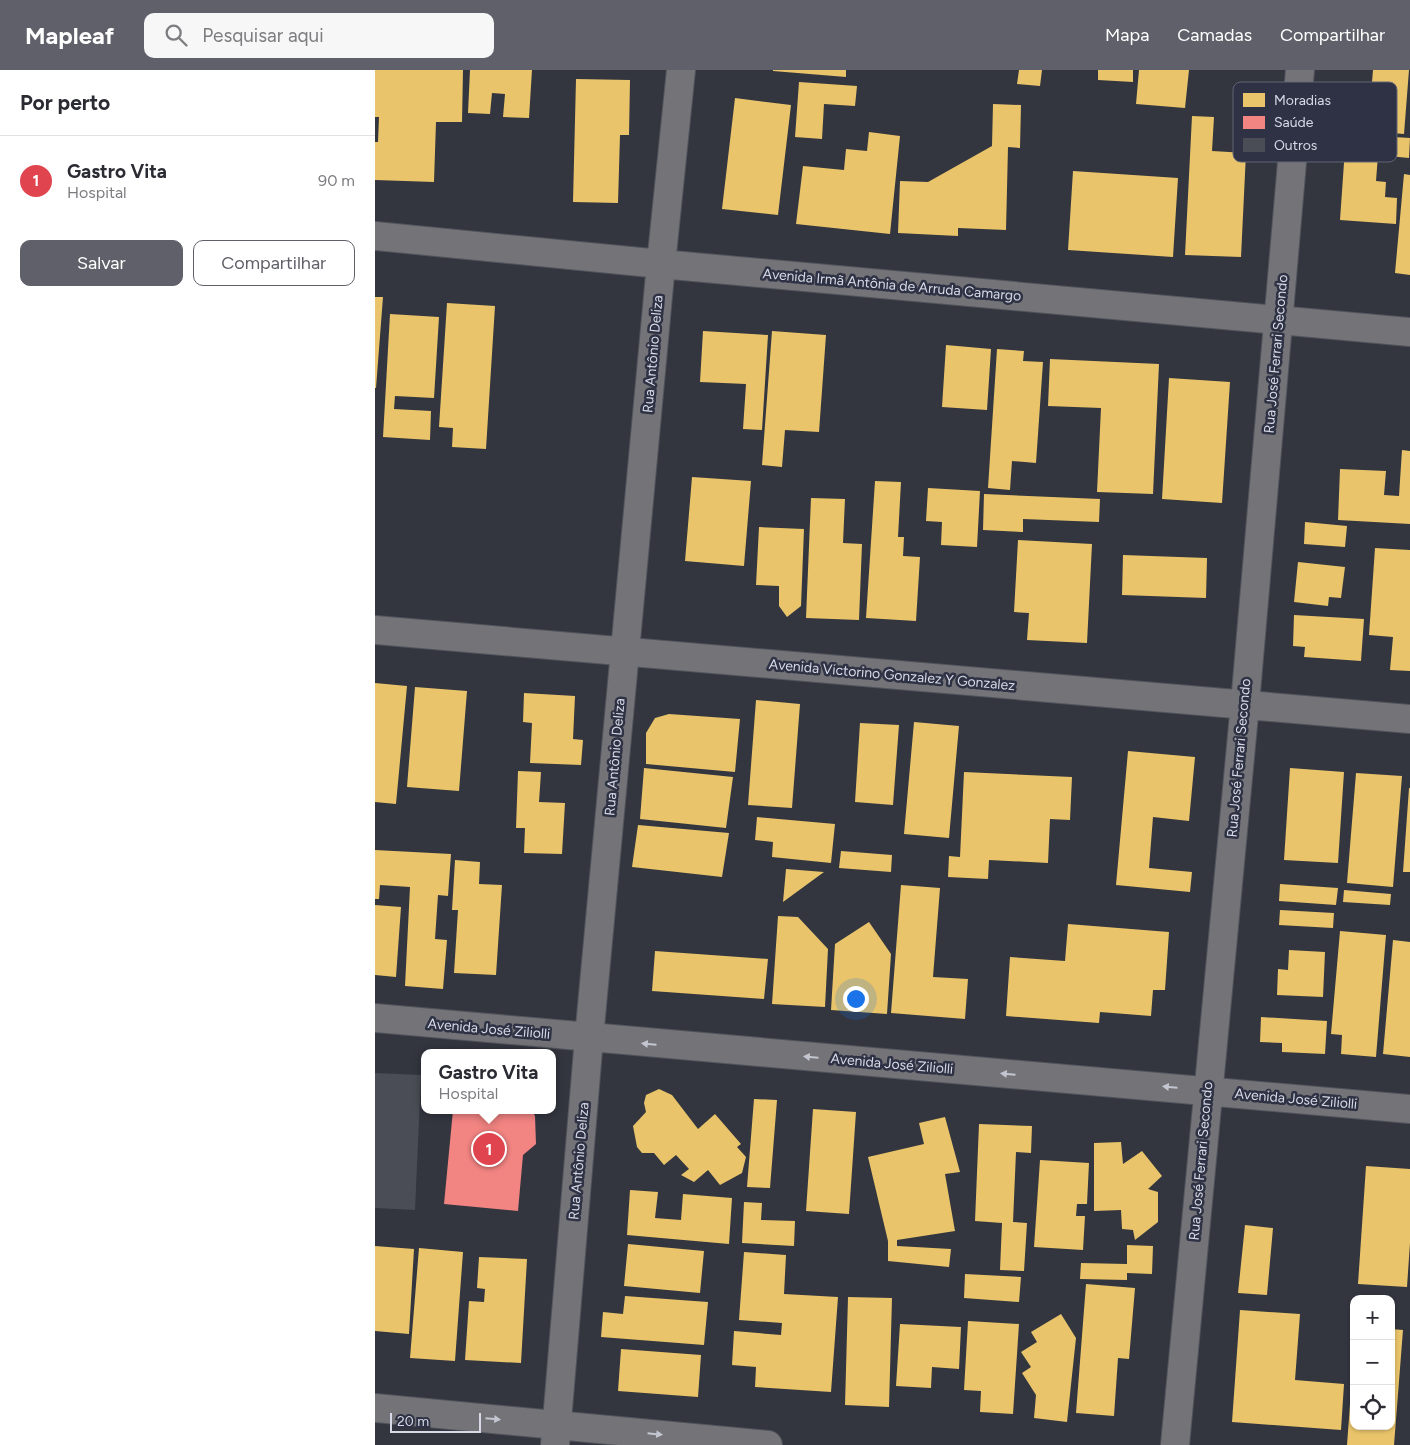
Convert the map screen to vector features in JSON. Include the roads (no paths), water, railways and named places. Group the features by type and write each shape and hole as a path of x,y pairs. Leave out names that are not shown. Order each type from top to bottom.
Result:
{"street":[{"name":"Rua Antônio Deliza","path":"556,1435 589,1038 661,264 681,70"},
{"name":"Rua José Ferrari Secondo","path":"1175,1445 1245,704 1292,162"},
{"name":"Avenida Irmã Antônia de Arruda Camargo","path":"375,236 1410,332"},
{"name":"Avenida Victorino Gonzalez Y Gonzalez","path":"375,630 1410,719"},
{"name":"Avenida José Ziliolli","path":"375,1018 1208,1090 1410,1110"},
{"path":"375,1408 556,1435 768,1445"}],"place":[{"name":"Gastro Vita","path":"489,1149"}]}
